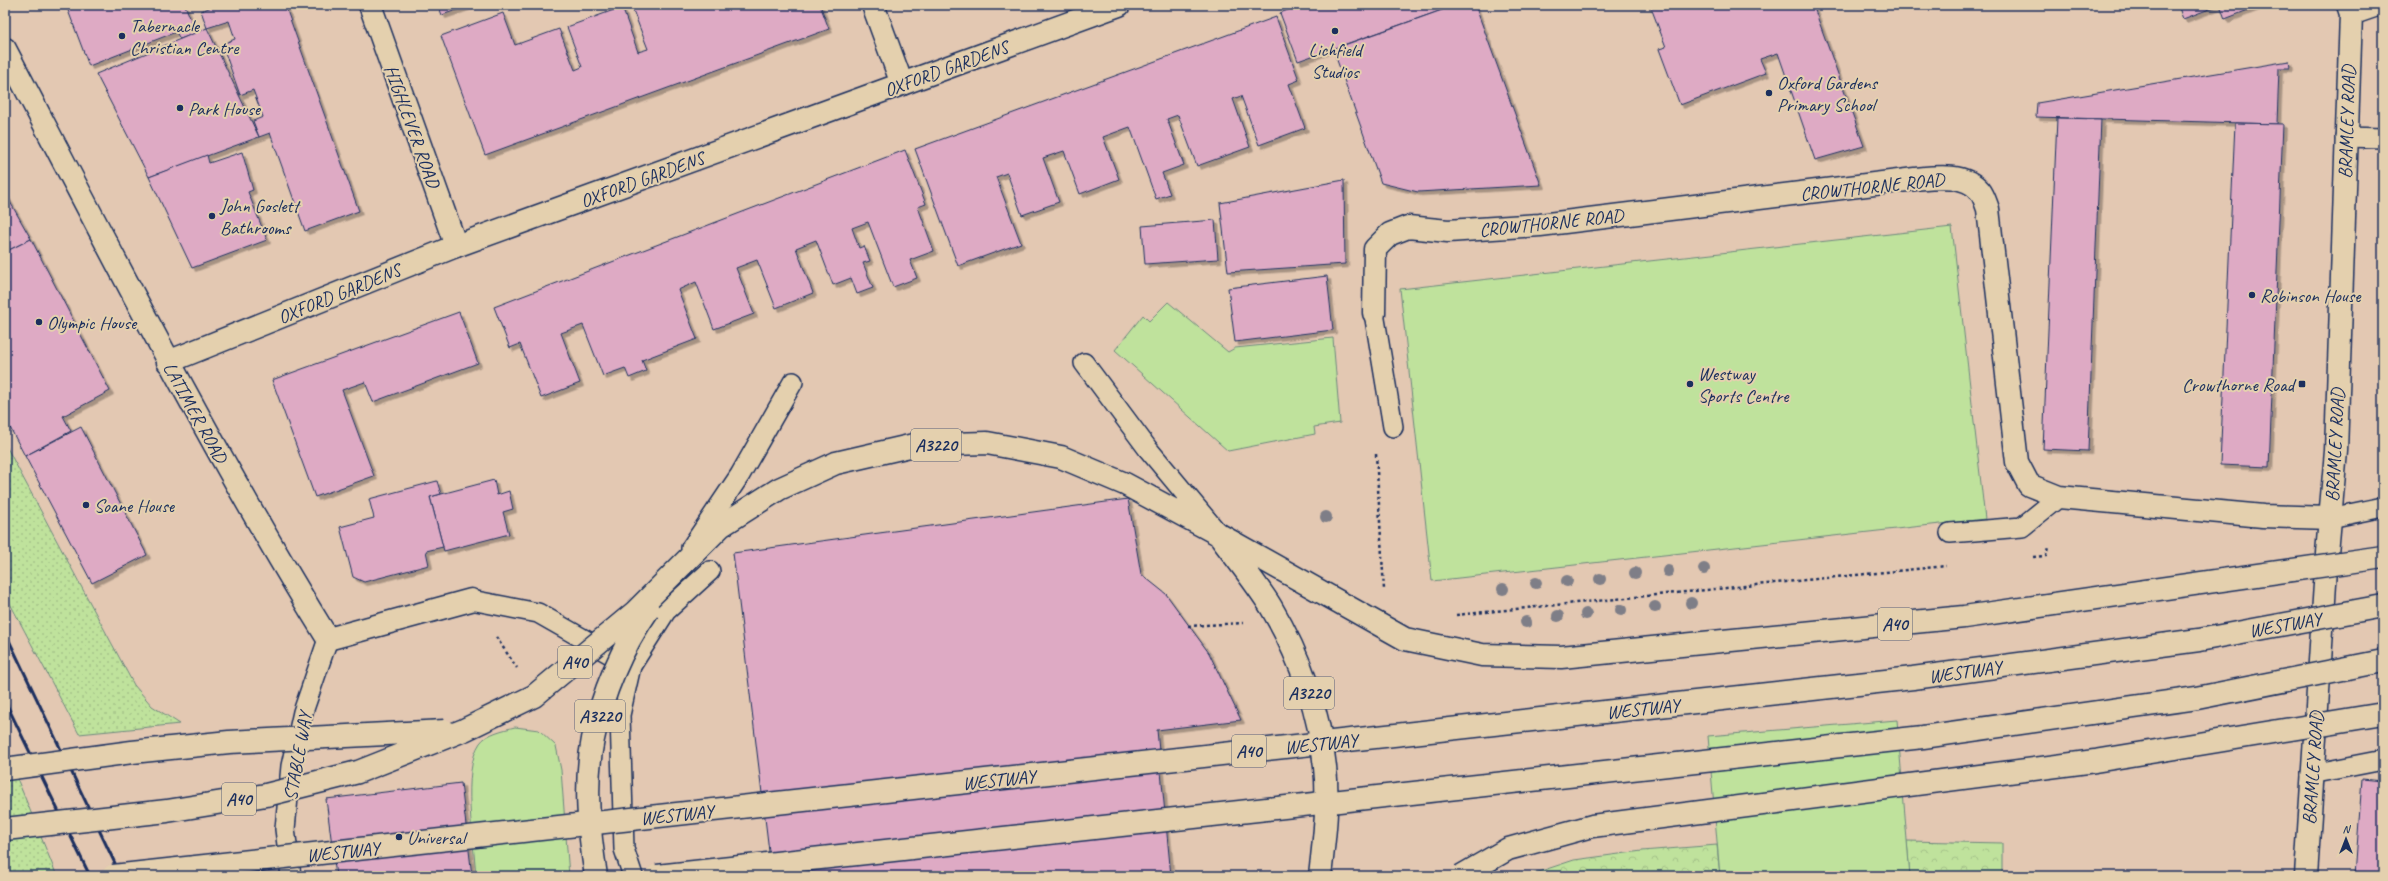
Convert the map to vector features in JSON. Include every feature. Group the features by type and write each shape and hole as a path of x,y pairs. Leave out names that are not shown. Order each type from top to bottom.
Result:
{"main road":[{"name":"HIGHLEVER ROAD","path":"370,5 456,246"},
{"path":"873,5 902,84"},
{"name":"OXFORD GARDENS","path":"168,362 456,246 1119,5"},
{"path":"2349,9 2377,5"},
{"name":"BRAMLEY ROAD","path":"2306,876 2311,774 2336,451 2349,9"},
{"name":"LATIMER ROAD","path":"5,49 168,362 279,560 328,639"},
{"name":"CROWTHORNE ROAD","path":"1374,313 1375,249 1390,234 1408,227 1448,231 1540,225 1942,176 1964,180 1980,192 1988,209 2017,462 2029,485 2059,497 2263,516 2330,518"},
{"name":"A3220","path":"596,876 591,841 588,788 593,739 610,682 636,628 673,574 721,526 779,489 836,463 914,445 987,443 1060,457 1125,484 1218,534 1274,614 1299,660 1317,718 1326,768 1326,827 1320,876"},
{"name":"A40","path":"1218,534 1405,639 1482,655 1560,657 1964,617 2383,557"},
{"name":"A40","path":"5,829 167,811 266,794 358,772 464,730 534,696 635,612 673,574"},
{"path":"328,639 471,600"},
{"name":"WESTWAY","path":"113,876 1913,678 2199,640 2383,606"},
{"path":"657,876 1923,737 2197,698 2383,661"},
{"path":"1461,876 1508,849 1592,826 2095,761 2383,714"},
{"name":"A40","path":"5,769 132,752 229,742 464,730"}],"lane":[{"path":"2345,137 2383,138"},
{"path":"1374,313 1393,427"},
{"path":"1084,363 1148,449 1218,534"},
{"path":"673,574 740,475 794,382"},
{"path":"1950,533 2022,527 2059,497"},
{"path":"2330,518 2383,507"},
{"path":"633,876 624,849 620,715 631,666 666,611 710,571"},
{"path":"471,600 538,613 631,666"},
{"name":"STABLE WAY","path":"291,876 285,829 291,766 303,712 328,639"},
{"path":"2311,774 2383,760"}],"path":[{"path":"1376,449 1385,597"},
{"path":"2030,558 2046,556 2059,497"},
{"path":"1453,615 1952,565"},
{"path":"1188,626 1252,622"}],"green space":[{"name":"Westway Sports Centre","path":"1952,227 1985,519 1432,581 1400,289"},
{"path":"1168,302 1228,352 1235,348 1333,338 1340,423 1314,427 1315,434 1228,451 1115,350 1143,315 1149,321"},
{"path":"5,444 134,685 152,706 180,724 79,734 5,594"},
{"path":"1897,720 1910,876 1720,876 1708,736"},
{"path":"515,727 539,730 556,746 561,770 569,876 476,876 470,807 471,771 474,755 480,743 487,737 496,732"},
{"path":"5,749 57,876 5,876"},
{"path":"1907,841 2002,843 2002,876 1910,876"},
{"path":"1717,845 1720,876 1526,876 1574,860 1642,851"}],"building":[{"name":"Tabernacle Christian Centre","path":"66,5 185,5 196,33 180,39 176,32 89,66"},
{"path":"217,5 285,5 359,211 305,231 270,133 259,137 253,121 263,117 253,90 240,95 222,44 235,39 229,21 207,28 201,11"},
{"path":"438,5 471,5 442,15"},
{"path":"631,5 759,5 760,7 767,5 820,5 829,29 485,155 441,36 503,13 515,45 559,29 575,70 582,67 567,27 622,7 638,52 648,49"},
{"name":"Lichfield Studios","path":"1301,5 1456,5 1298,61 1280,13"},
{"path":"1456,5 1475,5 1541,185 1418,192 1381,183 1333,49"},
{"path":"1650,5 1813,5 1864,146 1815,160 1778,53 1760,59 1766,73 1680,105 1659,49 1666,47"},
{"path":"2178,5 2220,5 2183,19"},
{"path":"2220,5 2261,5 2225,19"},
{"path":"1276,17 1299,80 1289,84 1305,128 1259,145 1241,96 1233,99 1250,147 1197,166 1178,115 1167,119 1184,165 1162,173 1170,194 1156,199 1130,127 1103,137 1119,179 1080,194 1064,151 1043,158 1059,202 1022,215 1007,173 996,177 1021,243 958,266 915,149"},
{"name":"Park House","path":"207,28 259,137 149,177 96,74"},
{"path":"2289,61 2290,68 2279,68 2277,124 2036,117 2037,103"},
{"path":"2057,118 2101,119 2088,451 2043,449"},
{"name":"Robinson House","path":"2235,123 2283,124 2269,467 2220,465"},
{"path":"905,150 926,204 918,207 934,251 910,260 917,278 893,287 868,222 852,228 859,248 864,246 870,261 863,263 873,288 857,294 851,278 833,285 816,240 796,248 813,293 776,308 757,260 736,268 754,314 714,329 696,282 678,290 697,339 642,360 646,371 629,378 625,368 603,376 583,325 561,333 580,383 541,398 520,344 510,348 494,307"},
{"name":"John Goslett Bathrooms","path":"242,152 253,190 248,192 267,240 192,268 149,177 207,155 209,163"},
{"path":"1344,180 1345,264 1228,272 1220,203"},
{"path":"5,193 31,239 5,252"},
{"path":"1215,220 1218,259 1145,264 1142,226"},
{"name":"Olympic House","path":"31,239 110,391 63,416 71,431 25,456 5,418 5,252"},
{"path":"1327,276 1333,330 1235,342 1228,288"},
{"path":"459,312 478,363 373,402 365,382 342,390 374,476 315,497 272,380"},
{"name":"Soane House","path":"81,427 147,555 92,583 25,456"},
{"path":"494,480 497,495 509,491 513,509 503,512 509,534 444,551 430,497"},
{"path":"437,481 441,494 430,497 443,547 426,551 429,565 364,582 353,577 340,527 374,518 369,499"},
{"path":"1128,499 1141,574 1166,594 1209,653 1241,720 1157,730 1171,876 772,876 733,553"},
{"path":"2362,779 2383,781 2383,876 2355,876"},
{"name":"Universal","path":"461,783 472,876 336,876 326,799"},
{"path":"2175,873 2226,874 2226,876 2175,876"}],"railway":[{"path":"5,632 121,876"},
{"path":"5,701 90,876"}],"place":[{"name":"Lichfield Studios","path":"1335,31"},
{"name":"Tabernacle Christian Centre","path":"122,36"},
{"name":"Oxford Gardens Primary School","path":"1769,93"},
{"name":"Park House","path":"180,108"},
{"name":"John Goslett Bathrooms","path":"212,216"},
{"name":"Robinson House","path":"2252,295"},
{"name":"Olympic House","path":"39,322"},
{"name":"Westway Sports Centre","path":"1690,384"},
{"name":"Crowthorne Road","path":"2302,384"},
{"name":"Soane House","path":"86,505"},
{"name":"Universal","path":"399,837"}]}
